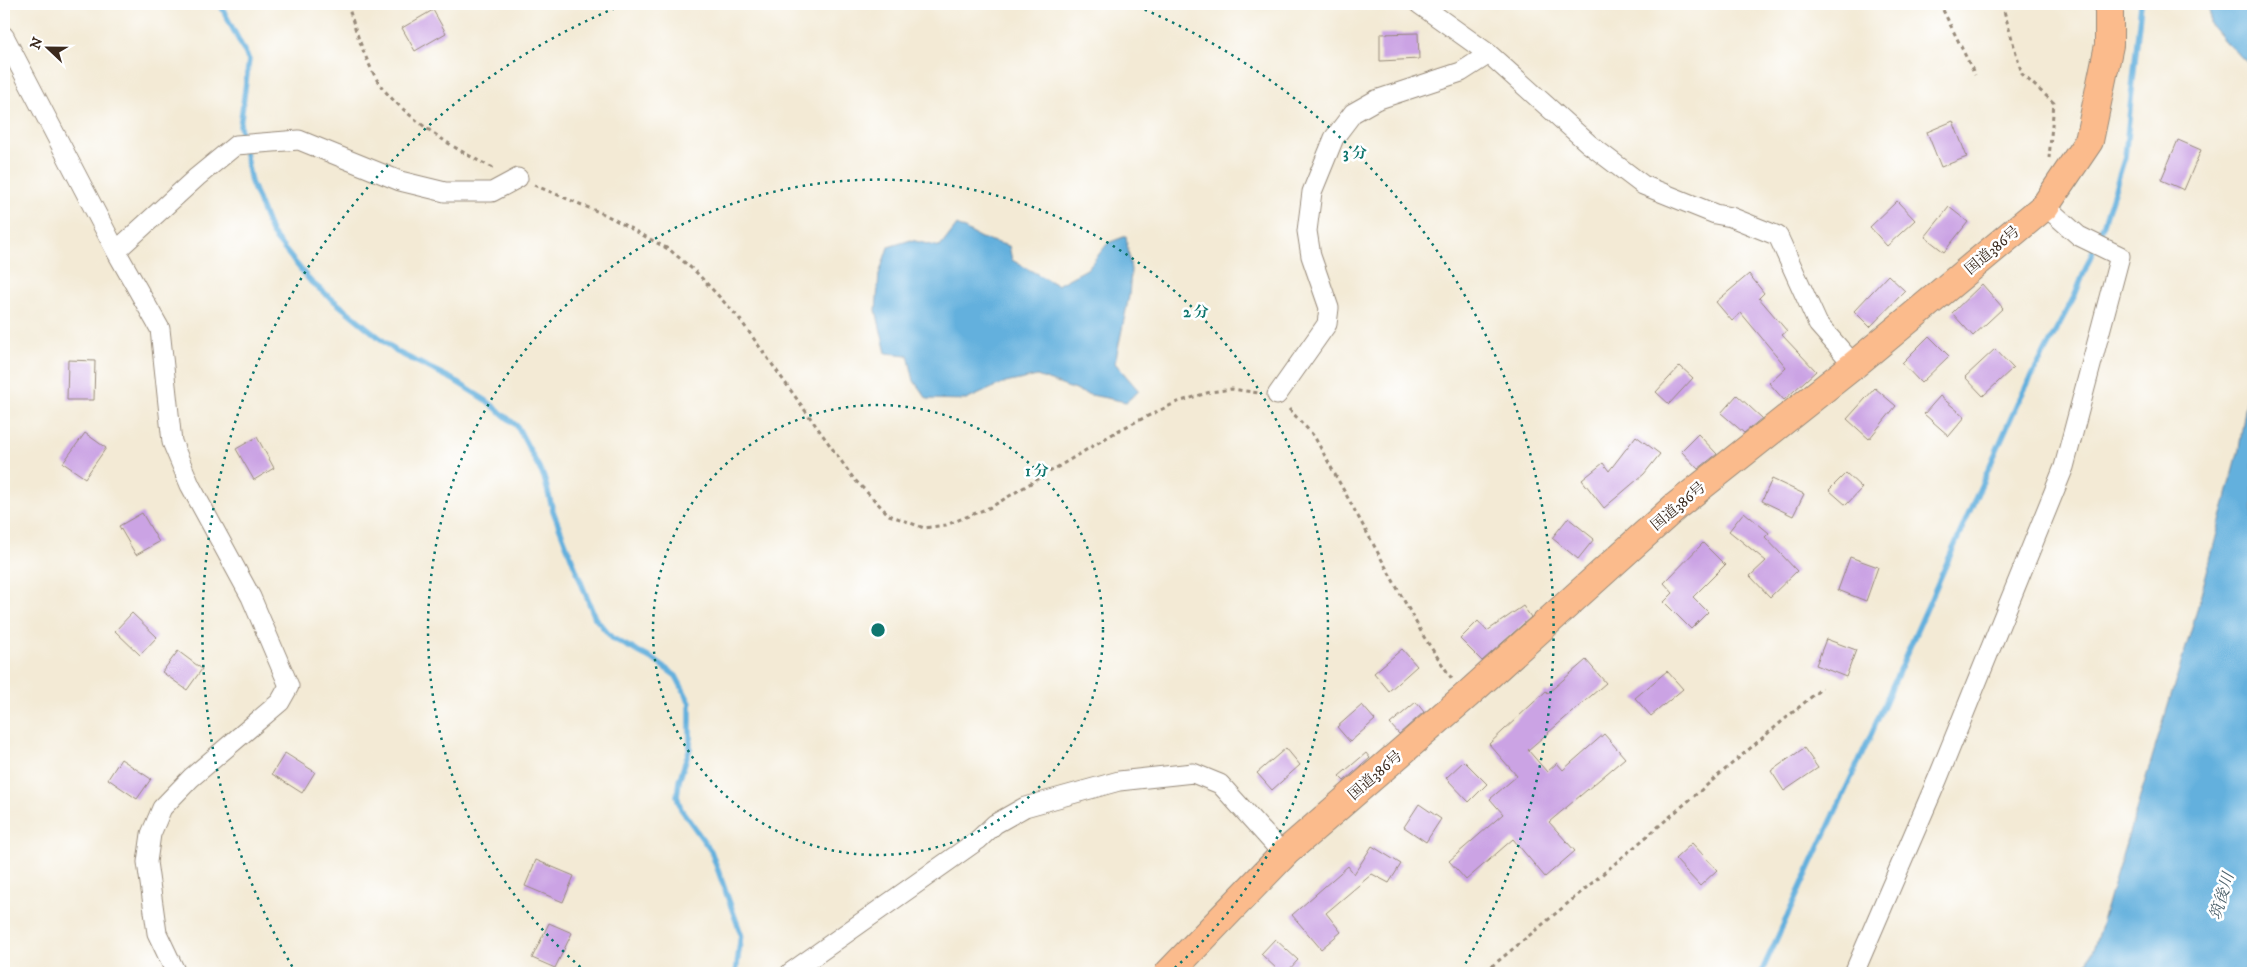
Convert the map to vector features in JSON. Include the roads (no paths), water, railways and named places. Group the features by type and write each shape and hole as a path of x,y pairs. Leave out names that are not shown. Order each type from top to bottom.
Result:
{"highway":[{"name":"国道386号","path":"1169,973 1286,852 1466,695 1675,506 1854,365 2045,206 2089,140 2108,46 2109,4"}],"street":[{"path":"1419,4 1489,54 1589,144 1643,185 1715,214 1731,217 1778,236 1818,324 1854,365"},
{"path":"4,36 116,250 160,329 172,442 190,485 250,597 288,686 280,702 191,778 162,808 151,834 147,862 157,933 176,973"},
{"path":"1276,395 1327,324 1329,308 1311,256 1307,231 1312,192 1334,138 1353,113 1376,100 1461,72 1489,54"},
{"path":"116,250 197,177 236,146 299,140 400,181 445,192 492,192 518,178"},
{"path":"1854,973 1938,778 2064,467 2120,256 2079,236 2045,206"},
{"path":"790,973 978,840 996,824 1025,807 1119,781 1193,773 1220,784 1276,845 1286,852"}],"water":[{"path":"2210,4 2253,4 2253,68 2225,42 2210,24"},
{"path":"957,225 981,238 1009,246 1012,260 1057,285 1087,269 1108,243 1126,236 1131,270 1129,296 1115,363 1139,391 1126,402 1086,394 1037,376 1001,384 966,400 927,399 914,381 908,355 886,353 876,310 879,274 888,247 911,240 940,247"},
{"name":"筑後川","path":"2253,357 2253,973 2083,973 2095,944 2194,621 2239,449"}],"waterway":[{"path":"220,4 249,60 240,126 251,182 272,234 311,282 397,352 452,379 487,401 517,426 544,477 553,511 595,618 612,638 654,660 676,676 690,703 690,748 679,781 677,796 681,809 711,851 741,934 736,973"},
{"path":"1761,973 1869,739 2018,402 2075,295 2104,223 2125,157 2141,4"}]}
